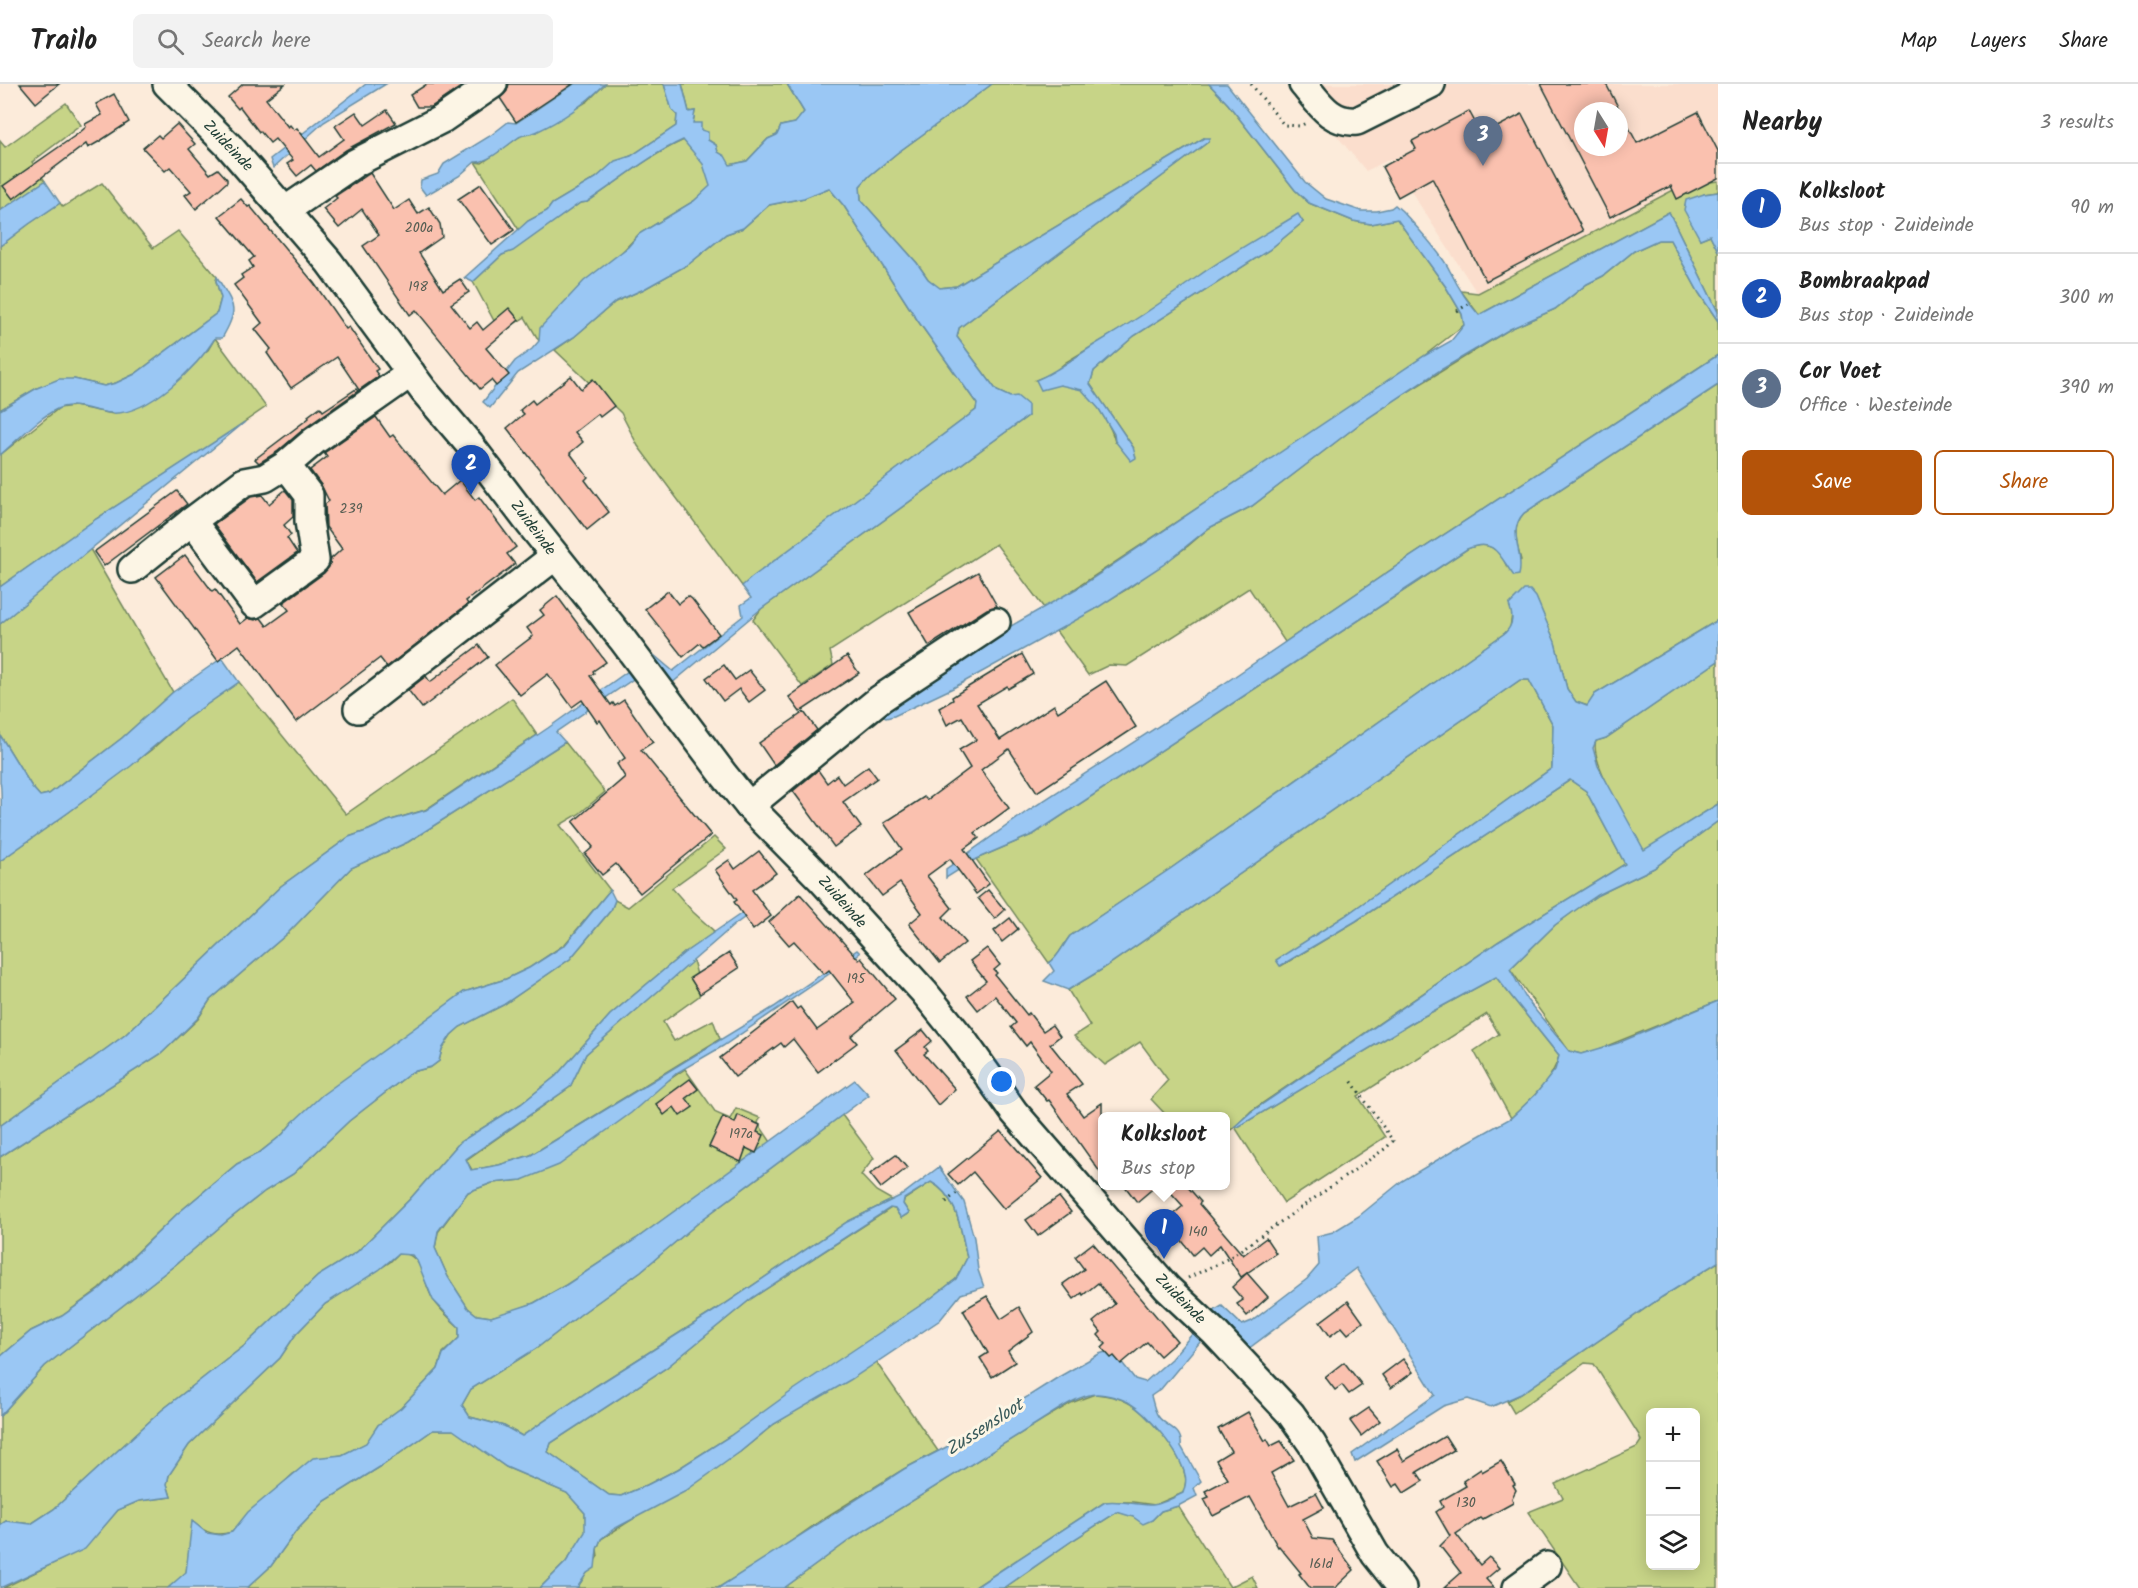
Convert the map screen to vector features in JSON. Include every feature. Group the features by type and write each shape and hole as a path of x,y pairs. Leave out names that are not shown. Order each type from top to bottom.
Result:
{"street":[{"name":"Zuideinde","path":"167,84 229,146 329,262 432,401 470,445 749,806 820,878 924,992 962,1039 1014,1112 1167,1288 1271,1391 1302,1429 1375,1554 1402,1588"},
{"path":"286,210 356,163 442,119 493,84"},
{"path":"1303,84 1336,117 1357,121 1431,84"},
{"path":"132,569 192,520 244,482 265,478 286,465 314,441 411,373"},
{"path":"192,520 254,604 315,560 309,521 309,495 286,465"},
{"path":"358,709 555,556"},
{"path":"749,806 880,699 996,622"},
{"path":"1517,1588 1547,1566"}],"path":[{"path":"1251,84 1284,125 1299,126 1336,117"},
{"path":"1457,311 1470,303"},
{"path":"1167,1288 1229,1258 1386,1148 1392,1141 1350,1079"},
{"path":"946,1202 959,1191"}],"shaded area":[{"path":"1294,84 1718,84 1718,181 1681,186 1477,293 1390,159 1366,171"}],"green space":[{"path":"605,84 664,84 672,110 677,115 676,126 631,156 615,162 596,178 528,221 519,230 475,162 482,163 522,135 534,133 588,101"},
{"path":"682,84 787,84 804,112 796,123 781,126 777,135 768,139 747,161 730,165 718,152 716,145 708,140 693,123 695,111 689,112"},
{"path":"992,84 1209,84 1228,104 1295,190 1309,203 1353,221 1371,224 1397,219 1446,287 1462,314 1464,325 1424,356 1323,425 1052,604 1044,608 996,544 830,651 833,665 802,686 753,620 761,609 1028,416 1010,397 997,391 957,337 959,328 1208,142 1204,138 957,286 939,288 928,279 917,263 861,200 860,186 897,153","holes":["1297,215 1303,222 1269,250 1134,336 1094,371 1090,384 1133,447 1115,442 1102,414 1083,390 1036,380 1053,373 1066,362 1133,322 1198,277"]},
{"path":"66,103 81,125 32,162 45,181 0,211 0,141 5,147"},
{"path":"684,140 703,163 711,186 694,201 639,234 539,341 525,317 501,332 473,282 502,255 513,250 580,203 587,202 646,161"},
{"path":"1718,181 1718,192 1704,194 1700,239 1710,235 1718,251 1718,312 1669,212 1479,315 1461,291 1478,293 1681,186"},
{"path":"102,183 153,248 178,231 217,277 221,298 217,313 135,374 116,383 104,386 74,379 37,388 0,410 0,246 60,203 63,207"},
{"path":"829,188 844,206 918,321 977,404 976,410 742,586 638,446 621,413 555,350 615,302 689,264 726,234 743,228 769,205 804,198"},
{"path":"1658,240 1670,240 1699,293 1718,321 1718,355 1285,642 1249,588 1127,666 1109,665 1088,675 1056,631 1127,589 1188,546 1209,528 1252,506 1362,422 1401,396 1510,329 1555,309 1587,284 1603,276 1634,251"},
{"path":"215,338 266,407 96,519 0,587 0,455 59,408 74,406 113,414 208,350"},
{"path":"1718,385 1718,620 1595,694 1588,706 1576,702 1567,689 1555,643 1536,598 1512,614 1510,628 1505,633 1170,869 1070,936 1058,955 1049,963 976,859 1034,834 1467,549 1481,545 1492,548 1501,555 1507,567 1521,560 1516,541 1516,530 1524,513"},
{"path":"90,549 173,692 122,738 49,794 40,796 0,735 0,624"},
{"path":"1718,661 1718,804 1644,851 1605,779 1595,750 1596,741 1606,738"},
{"path":"1520,680 1529,680 1553,725 1552,768 1345,916 1277,960 1281,966 1356,921 1570,780 1586,791 1625,864 1498,942 1251,1111 1230,1130 1230,1112 1163,1112 1151,1099 1168,1080 1140,1042 1105,1065 1074,1036 1090,1026 1068,990 1101,970"},
{"path":"239,682 346,814 512,698 537,735 425,810 388,821 349,837 281,886 125,1035 0,1126 0,861 151,750 186,719"},
{"path":"565,742 605,792 579,814 560,825 610,890 565,944 529,968 506,979 464,992 293,1122 283,1134 259,1153 237,1164 177,1214 99,1289 62,1316 31,1331 0,1357 0,1157 162,1053 198,1019 210,1000 287,934 351,868 408,842"},
{"path":"1718,821 1718,1001 1597,1050 1581,1054 1569,1051 1510,969 1555,925 1577,909 1598,895 1654,868"},
{"path":"714,837 726,849 672,888 715,932 684,953 610,1015 556,1076 521,1104 460,1142 410,1199 357,1252 318,1276 244,1346 162,1410 54,1509 31,1524 6,1521 0,1525 0,1416 45,1366 175,1265 265,1191 293,1174 349,1121 412,1072 431,1067 439,1061 442,1049 451,1035 460,1027 503,1005 570,959 611,910 615,900 628,907"},
{"path":"693,960 700,986 699,996 663,1022 674,1041 713,1020 720,1039 531,1155 499,1165 472,1170 466,1160 570,1087 586,1054"},
{"path":"1496,977 1559,1056 1546,1082 1511,1118 1474,1051 1499,1034 1487,1014 1358,1096 1385,1137 1284,1203 1235,1127 1415,1021"},
{"path":"685,1069 716,1113 730,1119 736,1108 760,1118 758,1123 771,1142 636,1239 534,1303 491,1317 477,1315 468,1308 448,1277 435,1248 438,1232 468,1192 492,1183 522,1180"},
{"path":"842,1115 874,1158 861,1175 876,1191 892,1200 847,1222 522,1436 504,1426 470,1417 462,1405 471,1389 537,1348 641,1271 704,1218"},
{"path":"931,1182 940,1188 953,1205 967,1258 956,1279 930,1299 730,1436 678,1469 621,1496 609,1495 548,1452 551,1443 666,1368 752,1298 891,1208 895,1209 901,1218 909,1213 903,1204 904,1200"},
{"path":"404,1253 416,1260 420,1266 433,1299 459,1327 459,1338 443,1353 438,1369 401,1408 378,1425 367,1443 342,1455 322,1458 293,1474 232,1532 211,1533 193,1522 186,1573 168,1588 3,1588 85,1548 118,1510 139,1501 171,1497 167,1484 169,1475 189,1445 280,1358 296,1334 325,1304 390,1262 398,1254"},
{"path":"1718,1262 1718,1588 1580,1588 1528,1512 1563,1498 1555,1484 1637,1447 1641,1441 1594,1364 1585,1363 1514,1413 1507,1401 1521,1394 1662,1297"},
{"path":"876,1362 938,1451 826,1517 770,1556 718,1588 577,1588 598,1556 597,1549 601,1539 740,1452 774,1424"},
{"path":"1095,1394 1127,1402 1153,1423 1170,1444 1182,1466 1186,1480 1183,1493 1155,1505 1105,1502 974,1588 784,1588 851,1539 1042,1420 1071,1403"},
{"path":"433,1430 454,1430 506,1467 567,1493 585,1513 586,1532 566,1562 540,1588 247,1588 271,1566 296,1531 325,1501"},
{"path":"1178,1506 1230,1587 1252,1576 1258,1588 1004,1588 1117,1512 1152,1520 1161,1511"}],"water":[{"path":"366,84 386,84 324,122 273,168 270,159"},
{"path":"574,84 605,84 564,117 532,134 519,137 491,157 475,162 459,176 426,195 420,187 421,180 438,174 444,164 490,136 508,122 516,123"},
{"path":"664,84 682,84 689,112 695,111 693,123 701,123 701,130 708,132 708,140 716,145 718,152 725,156 730,165 747,161 768,139 777,135 781,126 795,123 804,112 787,84 992,84 897,153 860,186 861,200 917,263 928,279 940,288 957,286 1204,138 1210,138 1208,142 959,328 957,337 997,391 1010,397 1017,396 1028,405 1028,416 761,609 671,684 654,665 556,732 565,742 408,842 351,868 287,934 210,1000 198,1018 162,1053 0,1157 0,1126 125,1035 281,886 349,837 388,821 426,810 648,657 654,655 673,671 743,616 741,605 751,598 742,586 751,578 976,410 977,404 918,321 844,206 829,188 804,198 769,205 743,228 726,234 689,264 615,302 574,337 518,373 490,408 483,402 515,361 539,341 540,328 584,281 628,247 639,234 694,201 710,186 703,164 683,140 646,161 587,202 580,203 513,251 502,255 473,282 464,278 528,221 596,178 615,161 631,156 676,126 677,115 672,110"},
{"path":"1209,84 1227,84 1305,182 1326,199 1361,211 1377,211 1395,205 1435,248 1463,294 1479,315 1669,212 1718,312 1718,321 1699,293 1670,240 1658,240 1634,251 1603,276 1587,284 1555,309 1510,329 1439,371 1362,422 1252,506 1209,528 1163,565 1094,610 953,688 894,716 886,718 882,716 882,710 997,634 1081,586 1424,356 1451,341 1464,325 1462,314 1446,287 1397,219 1371,224 1353,221 1309,203 1295,190 1228,104"},
{"path":"45,181 60,203 0,246 0,211"},
{"path":"1718,192 1718,251 1710,235 1700,239 1684,210 1686,200"},
{"path":"1298,214 1303,222 1269,250 1134,336 1094,371 1090,384 1133,447 1136,458 1131,461 1115,441 1114,434 1099,409 1082,390 1060,385 1041,390 1036,380 1059,369 1222,260"},
{"path":"217,277 233,307 228,328 222,338 215,338 197,362 170,388 140,407 125,412 111,413 70,406 57,409 35,424 0,455 0,410 37,388 59,379 74,379 104,386 135,374 217,313 221,298"},
{"path":"1718,355 1718,385 1524,513 1516,528 1520,559 1519,575 1514,576 1501,556 1491,547 1485,545 1467,549 1034,834 976,859 946,878 946,869 1029,810 1222,685 1410,557"},
{"path":"245,422 0,624 0,587 96,519"},
{"name":"Zussensloot","path":"1524,590 1530,590 1536,597 1555,642 1567,689 1576,702 1587,706 1595,694 1718,620 1718,661 1606,738 1596,741 1593,748 1598,766 1644,850 1718,804 1718,821 1654,868 1598,895 1577,909 1555,925 1510,969 1527,1000 1569,1051 1581,1054 1618,1043 1718,1001 1718,1262 1662,1297 1521,1394 1491,1407 1468,1399 1443,1406 1355,1462 1352,1454 1435,1395 1356,1268 1248,1349 1205,1336 1161,1389 1151,1396 1158,1416 1179,1435 1181,1446 1201,1481 1194,1488 1197,1496 1178,1506 1161,1511 1152,1520 1143,1524 1133,1517 1117,1512 1004,1588 974,1588 1105,1502 1156,1505 1183,1493 1186,1480 1182,1466 1154,1424 1128,1402 1109,1395 1090,1395 1061,1408 851,1539 784,1588 718,1588 904,1469 956,1442 1099,1354 1112,1350 1135,1379 1145,1382 1171,1359 1210,1313 1222,1306 1242,1325 1252,1321 1307,1279 1319,1265 1317,1236 1333,1232 1359,1216 1402,1181 1511,1118 1535,1095 1555,1070 1559,1056 1496,977 1415,1021 1238,1127 1234,1127 1251,1112 1498,942 1625,864 1586,791 1570,780 1356,921 1280,966 1276,960 1345,916 1552,768 1553,725 1529,680 1520,680 1101,970 1068,990 1044,981 1054,971 1049,963 1058,955 1070,936 1170,869 1505,633 1512,620 1509,605"},
{"path":"222,658 239,682 186,719 131,766 0,861 0,735 32,787 40,796 49,794 122,738 173,692"},
{"path":"610,890 615,900 611,910 570,959 503,1005 460,1027 451,1035 442,1049 439,1061 431,1067 412,1072 349,1121 293,1174 265,1191 175,1265 45,1366 0,1416 0,1357 31,1331 62,1316 99,1290 177,1214 237,1164 259,1153 283,1134 322,1095 464,992 506,979 529,968 565,945"},
{"path":"758,902 760,906 733,926 586,1054 570,1087 466,1159 471,1170 499,1165 531,1155 774,1007 857,950 860,953 723,1046 678,1072 631,1113 559,1165 522,1180 492,1183 468,1192 438,1231 435,1248 448,1277 468,1308 477,1315 491,1317 534,1303 566,1285 636,1239 855,1080 869,1095 704,1218 641,1271 537,1348 471,1389 462,1405 470,1417 504,1426 522,1436 847,1222 902,1195 939,1167 964,1202 974,1238 978,1270 984,1287 961,1294 940,1320 850,1380 774,1424 740,1452 684,1492 614,1529 601,1539 597,1549 595,1568 587,1573 577,1588 540,1588 566,1562 585,1532 585,1513 567,1493 506,1467 453,1430 433,1430 325,1501 296,1531 271,1566 247,1588 168,1588 186,1572 192,1521 207,1533 221,1535 232,1532 248,1512 313,1458 342,1455 366,1443 378,1425 401,1408 438,1369 443,1354 459,1338 459,1327 433,1300 417,1261 412,1255 398,1254 379,1270 325,1304 296,1334 280,1358 189,1445 169,1475 167,1484 171,1497 139,1501 118,1510 85,1549 0,1588 0,1525 6,1521 31,1524 54,1509 162,1410 244,1346 318,1276 357,1252 410,1199 460,1142 521,1104 556,1076 610,1015 684,953","holes":["931,1182 940,1188 953,1205 957,1215 967,1258 956,1279 730,1436 678,1469 621,1496 609,1495 548,1452 551,1443 666,1368 752,1298 890,1208 895,1209 901,1218 909,1213 903,1204 904,1199"]}],"building":[{"path":"20,84 59,84 36,103"},
{"path":"243,84 285,84 266,99 288,127 290,125 294,130 297,128 319,157 344,139 335,126 356,112 365,125 387,110 396,123 346,150 316,171 311,165 297,176 287,164 293,160 275,139 270,143 240,107 238,109 228,97"},
{"path":"427,84 465,84 431,107 417,107 410,95"},
{"path":"509,84 573,84 516,122 500,98 507,91"},
{"path":"1541,84 1606,84 1615,102 1574,102 1574,148"},
{"path":"114,94 129,122 88,148 86,144 13,199 3,186 79,133 86,127 85,124 102,115 96,104"},
{"path":"1469,111 1482,135 1522,114 1583,231 1486,281 1432,178 1398,197 1382,167 1416,149 1412,141"},
{"path":"1698,112 1718,151 1718,178 1677,199 1671,186 1610,217 1578,156 1628,156 1628,126 1637,143"},
{"path":"177,124 195,144 189,149 210,174 218,169 227,179 227,182 196,209 185,195 191,191 170,167 165,171 143,148 158,135 161,138"},
{"path":"370,173 394,210 409,200 418,214 429,207 440,224 442,237 419,253 443,290 460,279 469,292 451,304 470,328 477,322 483,330 509,308 519,320 486,348 509,375 496,386 491,380 480,389 416,310 410,315 363,246 379,235 362,209 339,228 323,209 337,198 335,196"},
{"path":"481,184 514,230 492,245 458,199"},
{"path":"241,199 248,207 250,206 314,283 346,329 349,327 378,369 375,371 379,376 359,390 337,357 291,388 267,353 271,349 255,329 262,323 234,285 243,278 241,275 253,267 249,261 254,257 219,216"},
{"path":"571,376 581,389 593,379 614,406 600,417 598,414 575,432 583,442 570,453 588,477 585,480 609,512 587,530 507,428 524,414 520,410 532,400 535,404"},
{"path":"356,389 358,391 305,428 277,452 259,463 255,459 320,407 323,411"},
{"path":"376,417 390,437 393,435 442,495 460,480 475,500 479,497 516,547 507,554 515,564 466,601 468,604 387,667 380,658 296,722 239,645 218,661 156,577 185,555 212,591 215,589 240,624 248,618 255,620 261,618 267,626 289,610 283,603 324,573 331,559 342,549 326,527 325,504 329,501 310,470 327,457 324,453"},
{"path":"285,490 293,500 293,517 284,525 291,535 287,538 297,553 257,582 214,524 251,497 262,495 269,504"},
{"path":"177,491 187,504 104,566 94,552"},
{"path":"978,572 997,606 987,609 929,646 909,612"},
{"path":"668,591 678,604 688,596 692,599 719,634 703,646 700,643 683,657 645,609"},
{"path":"557,596 606,662 590,676 611,705 613,703 615,706 624,700 653,742 641,750 711,835 640,893 616,864 602,875 585,854 593,847 573,822 625,777 617,764 625,758 600,720 597,722 582,700 572,707 548,674 520,695 495,665 533,636 527,628 544,615 540,610"},
{"path":"479,645 488,657 422,708 408,690 426,676 430,682"},
{"path":"1022,654 1033,674 977,704 1000,740 1054,705 1058,712 1106,681 1136,727 1037,792 1009,749 981,770 1009,808 975,833 979,838 964,849 989,884 976,894 950,859 927,876 952,908 943,917 965,943 940,963 909,924 922,913 900,883 882,896 866,876 902,849 884,823 924,797 927,800 970,768 959,750 976,740 962,717 947,725 939,708 953,700 952,697"},
{"path":"847,656 859,673 800,712 789,697"},
{"path":"724,665 735,680 749,670 765,690 749,702 739,689 723,701 706,678"},
{"path":"804,712 817,730 774,765 759,743"},
{"path":"868,766 877,778 843,802 861,827 834,847 793,791 818,770 827,783 837,775 843,784"},
{"path":"759,851 776,873 752,890 771,916 753,930 734,902 737,900 715,870 729,860 735,869"},
{"path":"988,890 1005,910 995,919 978,898"},
{"path":"800,894 859,960 861,958 895,999 851,1036 857,1043 818,1072 793,1039 784,1047 781,1043 735,1077 720,1058 792,1002 797,1009 800,1007 817,1030 855,1003 829,970 824,974 794,941 789,945 769,922"},
{"path":"1010,918 1018,929 1002,942 994,931"},
{"path":"987,948 1000,965 994,970 997,973 995,975 1027,1015 1029,1013 1043,1031 1052,1025 1060,1036 1050,1044 1082,1084 1067,1094 1083,1116 1102,1103 1102,1112 1098,1112 1098,1169 1049,1100 1047,1101 1034,1085 1051,1071 1030,1042 1026,1046 1011,1027 1016,1023 995,996 978,1010 967,996 986,981 970,961"},
{"path":"729,953 739,968 700,994 690,978"},
{"path":"923,1030 932,1041 925,1047 928,1051 924,1054 955,1089 938,1105 896,1050"},
{"path":"690,1079 698,1089 686,1098 693,1107 680,1116 674,1107 664,1115 656,1104"},
{"path":"738,1115 760,1125 757,1132 764,1135 756,1153 746,1148 741,1162 709,1147 723,1117 735,1123"},
{"path":"1001,1131 1042,1178 1004,1209 973,1172 958,1185 948,1174"},
{"path":"896,1155 907,1168 881,1188 870,1174"},
{"path":"1128,1190 1151,1190 1137,1202"},
{"path":"1169,1190 1190,1190 1201,1202 1199,1204 1243,1255 1266,1238 1276,1253 1241,1277 1220,1245 1209,1255 1202,1247 1193,1255 1169,1224 1170,1217 1183,1206"},
{"path":"1059,1197 1071,1212 1038,1236 1026,1220"},
{"path":"1093,1243 1177,1341 1160,1356 1147,1342 1121,1364 1114,1356 1111,1358 1102,1348 1106,1344 1098,1335 1101,1332 1093,1322 1115,1304 1098,1283 1074,1299 1063,1284 1084,1269 1075,1257"},
{"path":"1247,1273 1268,1297 1247,1316 1237,1304 1243,1300 1232,1287"},
{"path":"987,1296 1001,1319 1019,1307 1033,1332 1008,1351 1015,1362 992,1377 980,1358 988,1353 963,1310"},
{"path":"1348,1301 1363,1322 1348,1334 1342,1327 1330,1336 1320,1322"},
{"path":"1403,1359 1413,1372 1391,1388 1382,1375"},
{"path":"1344,1362 1362,1385 1349,1394 1342,1385 1335,1390 1325,1377"},
{"path":"1369,1408 1380,1421 1361,1436 1350,1421"},
{"path":"1248,1412 1265,1441 1267,1439 1271,1446 1281,1441 1294,1460 1271,1473 1289,1506 1316,1493 1324,1508 1303,1519 1313,1538 1332,1540 1354,1570 1335,1588 1310,1588 1299,1574 1301,1573 1278,1547 1250,1497 1213,1516 1204,1499 1209,1497 1205,1491 1228,1479 1216,1460 1231,1451 1218,1429"},
{"path":"1445,1436 1454,1450 1417,1472 1423,1481 1404,1493 1398,1484 1393,1487 1377,1461 1397,1449 1404,1461"},
{"path":"1501,1461 1515,1484 1513,1485 1516,1490 1512,1498 1513,1503 1482,1520 1480,1518 1456,1534 1480,1565 1489,1557 1499,1568 1486,1579 1494,1588 1444,1588 1461,1573 1440,1546 1450,1536 1436,1512 1443,1507 1440,1501 1466,1486 1463,1481 1481,1469 1482,1472"}],"place":[{"name":"Cor Voet","path":"1483,166"},
{"name":"Bombraakpad","path":"471,495"},
{"name":"Kolksloot","path":"1164,1259"}]}
